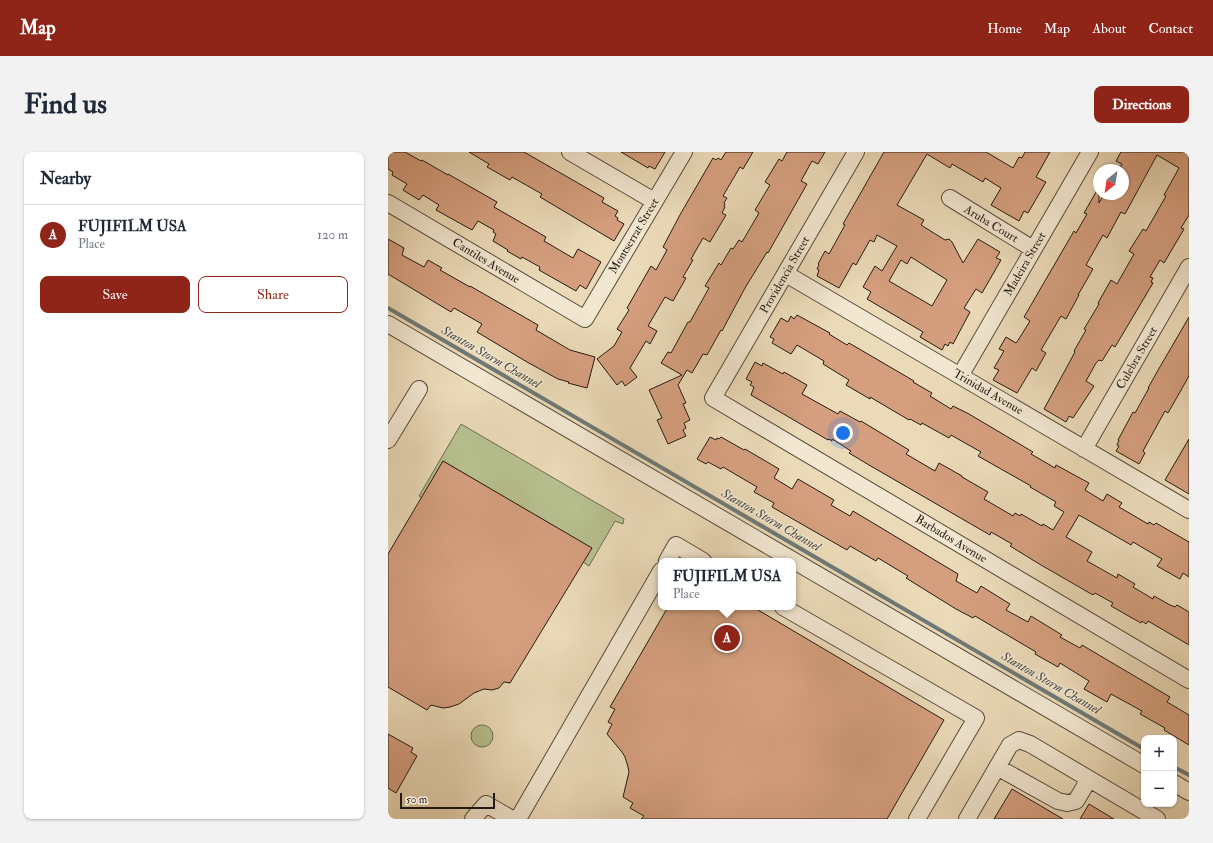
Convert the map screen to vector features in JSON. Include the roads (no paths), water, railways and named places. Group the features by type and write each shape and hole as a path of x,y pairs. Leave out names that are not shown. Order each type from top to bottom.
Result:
{"street":[{"path":"570,152 654,201"},
{"name":"Montserrat Street","path":"585,319 684,152"},
{"name":"Providencia Street","path":"714,398 856,152"},
{"name":"Madeira Street","path":"960,376 1090,152"},
{"name":"Aruba Court","path":"950,198 1033,249"},
{"name":"Cantiles Avenue","path":"388,203 585,319"},
{"name":"Culebra Street","path":"1084,449 1189,267"},
{"name":"Trinidad Avenue","path":"786,274 1189,510"},
{"path":"388,324 789,558"},
{"path":"388,440 419,389"},
{"name":"Barbados Avenue","path":"714,398 1189,680"},
{"path":"669,558 676,545 698,558"},
{"path":"796,562 1141,763"},
{"path":"518,819 658,576"},
{"path":"788,610 976,718 916,819"},
{"path":"967,819 1010,745 1019,740 1030,744 1157,819"},
{"path":"997,768 1058,801 1067,803 1076,801 1089,779"},
{"path":"1177,785 1189,792"},
{"path":"473,819 486,804 512,819"}],"waterway":[{"name":"Stanton Storm Channel","path":"388,308 1141,747"},
{"name":"Stanton Storm Channel","path":"1177,769 1189,775"}],"place":[{"name":"FUJIFILM USA","path":"727,638"}]}
